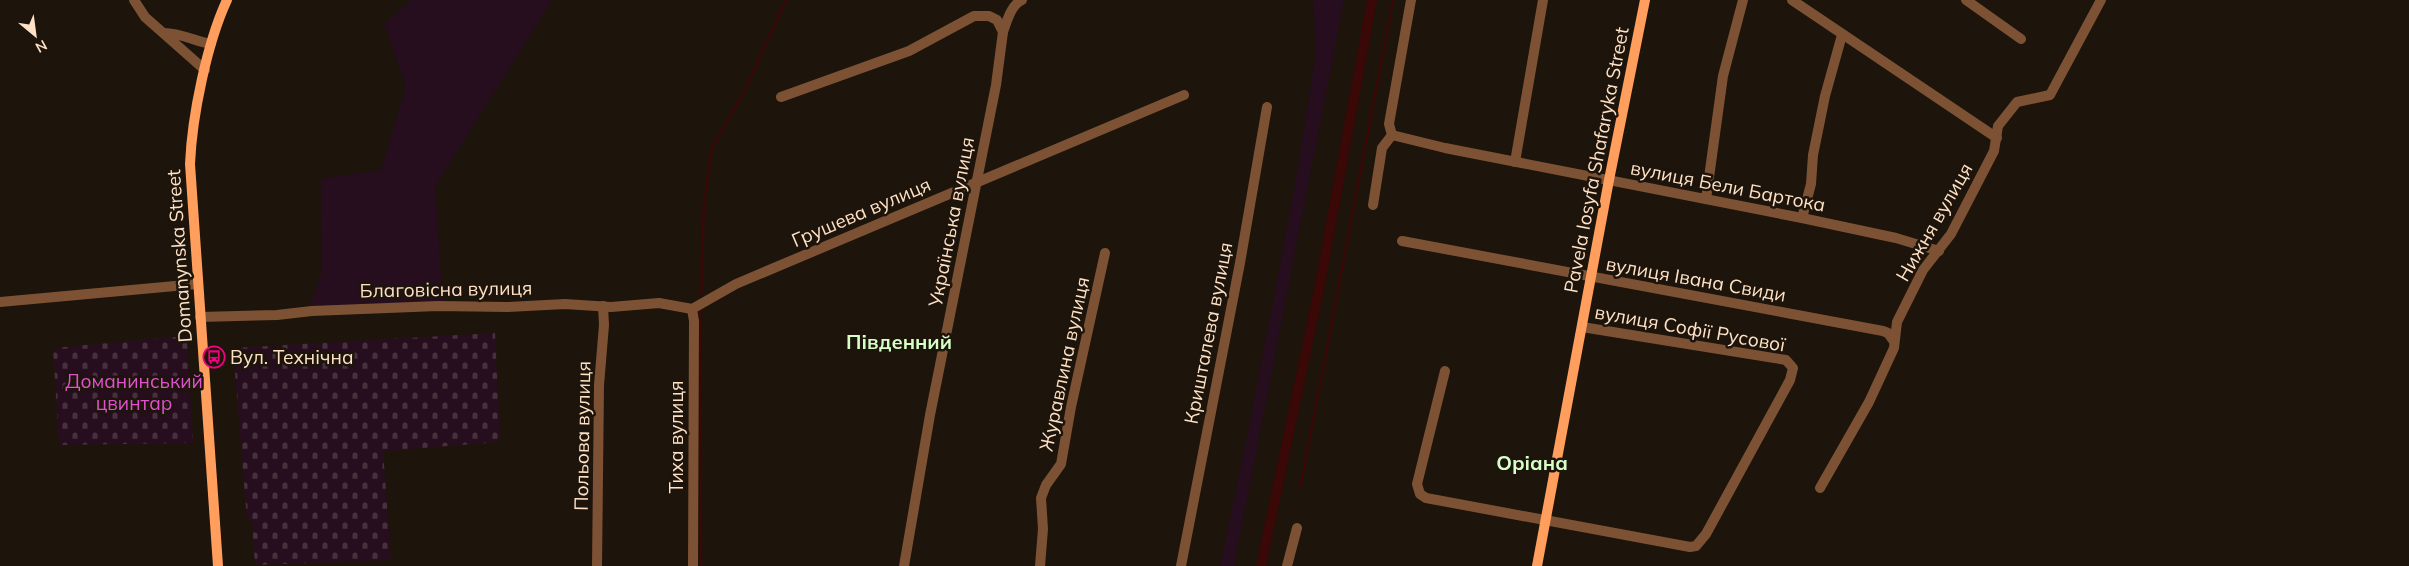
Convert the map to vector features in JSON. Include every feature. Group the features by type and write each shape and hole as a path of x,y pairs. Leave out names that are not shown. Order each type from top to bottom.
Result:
{"street":[{"path":"134,0 145,17 205,70"},
{"name":"Domanynska Street","path":"218,566 197,284 190,156 211,44 227,0"},
{"name":"Українська вулиця","path":"904,566 930,415 996,85 1003,32 1010,13 1017,2 1022,0"},
{"path":"1373,205 1382,148 1392,135 1388,124 1412,0"},
{"path":"1515,162 1543,0"},
{"name":"Pavela Iosyfa Shafaryka Street","path":"1537,566 1609,180 1645,0"},
{"path":"1706,199 1723,76 1743,0"},
{"path":"1792,0 1997,138"},
{"path":"1966,0 2022,39"},
{"name":"Нижня вулиця","path":"1820,488 1869,402 1894,348 1893,340 1897,322 1923,270 1951,234 1994,151 1998,126 2017,102 2050,95 2101,0"},
{"path":"780,98 909,51 974,16 989,16 997,20 1003,32"},
{"path":"164,33 177,33 199,42 211,44"},
{"path":"1802,218 1811,184 1813,155 1825,96 1842,35"},
{"name":"Грушева вулиця","path":"692,309 736,284 1184,95"},
{"name":"Кришталева вулиця","path":"1181,566 1240,263 1267,107"},
{"name":"вулиця Бели Бартока","path":"1392,135 1515,162 1802,218 1896,238 1939,250"},
{"name":"вулиця Івана Свиди","path":"1402,241 1883,331 1893,340"},
{"name":"Журавлина вулиця","path":"1040,566 1043,529 1041,498 1046,485 1061,464 1071,406 1105,253"},
{"path":"0,302 197,284"},
{"name":"Благовісна вулиця","path":"200,317 277,315 312,311 438,306 508,307 583,303 603,306 659,303 692,309"},
{"name":"Польова вулиця","path":"597,566 599,385 604,325 603,306"},
{"name":"Тиха вулиця","path":"692,309 694,321 693,566"},
{"name":"вулиця Софії Русової","path":"1546,521 1690,547 1696,546 1706,534 1793,373 1793,368 1786,360 1582,327"},
{"path":"1445,371 1417,484 1420,494 1426,498 1546,521"},
{"path":"1287,566 1297,528"}],"green space":[{"path":"412,0 552,0 435,186 443,304 310,306 322,272 321,179 381,170 406,86 384,24"},
{"path":"1313,0 1344,0 1234,566 1220,566 1246,442 1293,196 1316,53"},
{"path":"495,333 500,442 383,451 391,560 255,565 252,520 247,520 233,348"},
{"name":"Доманинський цвинтар","path":"187,336 193,443 59,445 53,348"}],"waterway":[{"path":"701,294 704,202 712,148 744,92 786,0"},
{"path":"1261,566 1319,289 1372,0"},
{"path":"1300,489 1393,0"},
{"path":"700,311 701,566"}],"place":[{"name":"Вул. Технічна","path":"214,357"}],"district":[{"name":"Південний","path":"899,341"},
{"name":"Оріана","path":"1532,462"}]}
